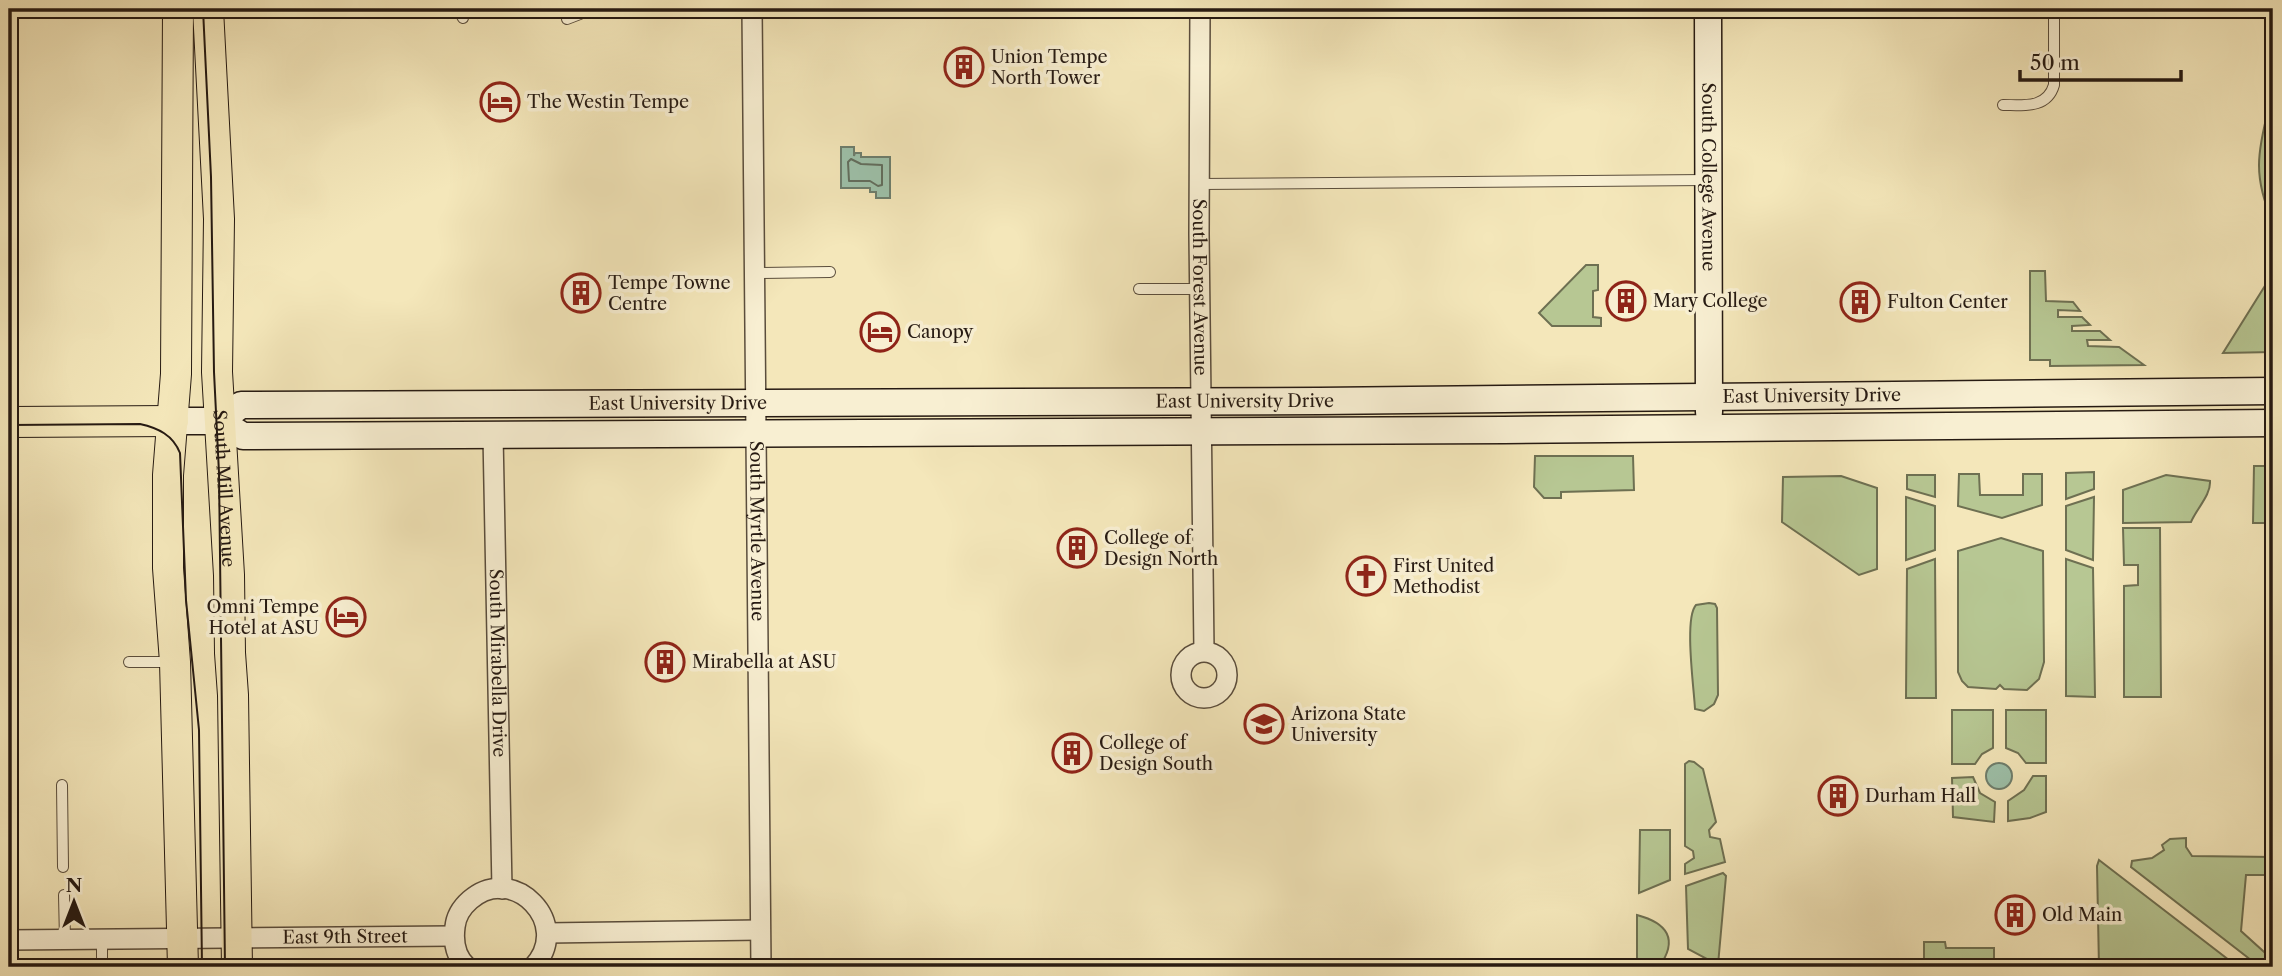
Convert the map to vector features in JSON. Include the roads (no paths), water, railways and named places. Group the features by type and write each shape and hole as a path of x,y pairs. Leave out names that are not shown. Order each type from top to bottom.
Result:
{"main road":[{"path":"178,9 176,374 168,475 168,568 175,662 183,953"},
{"name":"South Mill Avenue","path":"208,9 219,219 217,372 233,695 236,953"},
{"name":"South College Avenue","path":"1708,9 1709,428"},
{"name":"East University Drive","path":"219,421 242,405 1201,401 2273,391"},
{"path":"2002,394 2004,425"},
{"path":"9,422 173,421"},
{"name":"East University Drive","path":"173,421 219,421 243,436 2273,423"}],"street":[{"name":"South Myrtle Avenue","path":"752,9 761,967"},
{"name":"South Forest Avenue","path":"1200,9 1204,651"},
{"name":"South Mirabella Drive","path":"493,435 502,889"},
{"path":"467,967 456,950 453,936 456,921 468,902 487,890 502,889 516,891 528,898 538,907 544,919 546,947 533,967"},
{"path":"547,933 760,930"},
{"name":"East 9th Street","path":"10,940 102,939 183,953 236,953 453,936"}],"lane":[{"path":"2003,105 2034,104 2047,99 2051,93 2054,9"},
{"path":"567,19 587,12"},
{"path":"1200,184 1709,180"},
{"path":"754,273 831,272"},
{"path":"1139,289 1200,289"},
{"path":"129,662 175,662"},
{"path":"9,688 12,967"},
{"path":"62,785 64,867"},
{"path":"64,895 65,939"},
{"path":"102,939 102,967"}],"water":[{"path":"841,147 854,147 854,156 855,153 861,153 861,157 890,157 890,198 876,198 876,192 870,192 870,188 841,188"},
{"path":"1999,763 2008,767 2012,776 2008,785 1999,789 1990,785 1986,776 1990,767"}],"tram line":[{"path":"203,9 211,177 214,372 219,473 225,967"},
{"path":"9,425 140,424 164,433 180,453 186,600 199,730 202,967"}],"place":[{"name":"Union Tempe North Tower","path":"964,67"},
{"name":"The Westin Tempe","path":"500,102"},
{"name":"Tempe Towne Centre","path":"581,293"},
{"name":"Mary College","path":"1626,301"},
{"name":"Fulton Center","path":"1860,302"},
{"name":"Canopy","path":"880,332"},
{"name":"College of Design North","path":"1077,548"},
{"name":"First United Methodist","path":"1366,576"},
{"name":"Omni Tempe Hotel at ASU","path":"346,617"},
{"name":"Mirabella at ASU","path":"665,662"},
{"name":"Arizona State University","path":"1264,724"},
{"name":"College of Design South","path":"1072,753"},
{"name":"Durham Hall","path":"1838,796"},
{"name":"Old Main","path":"2015,915"}]}
